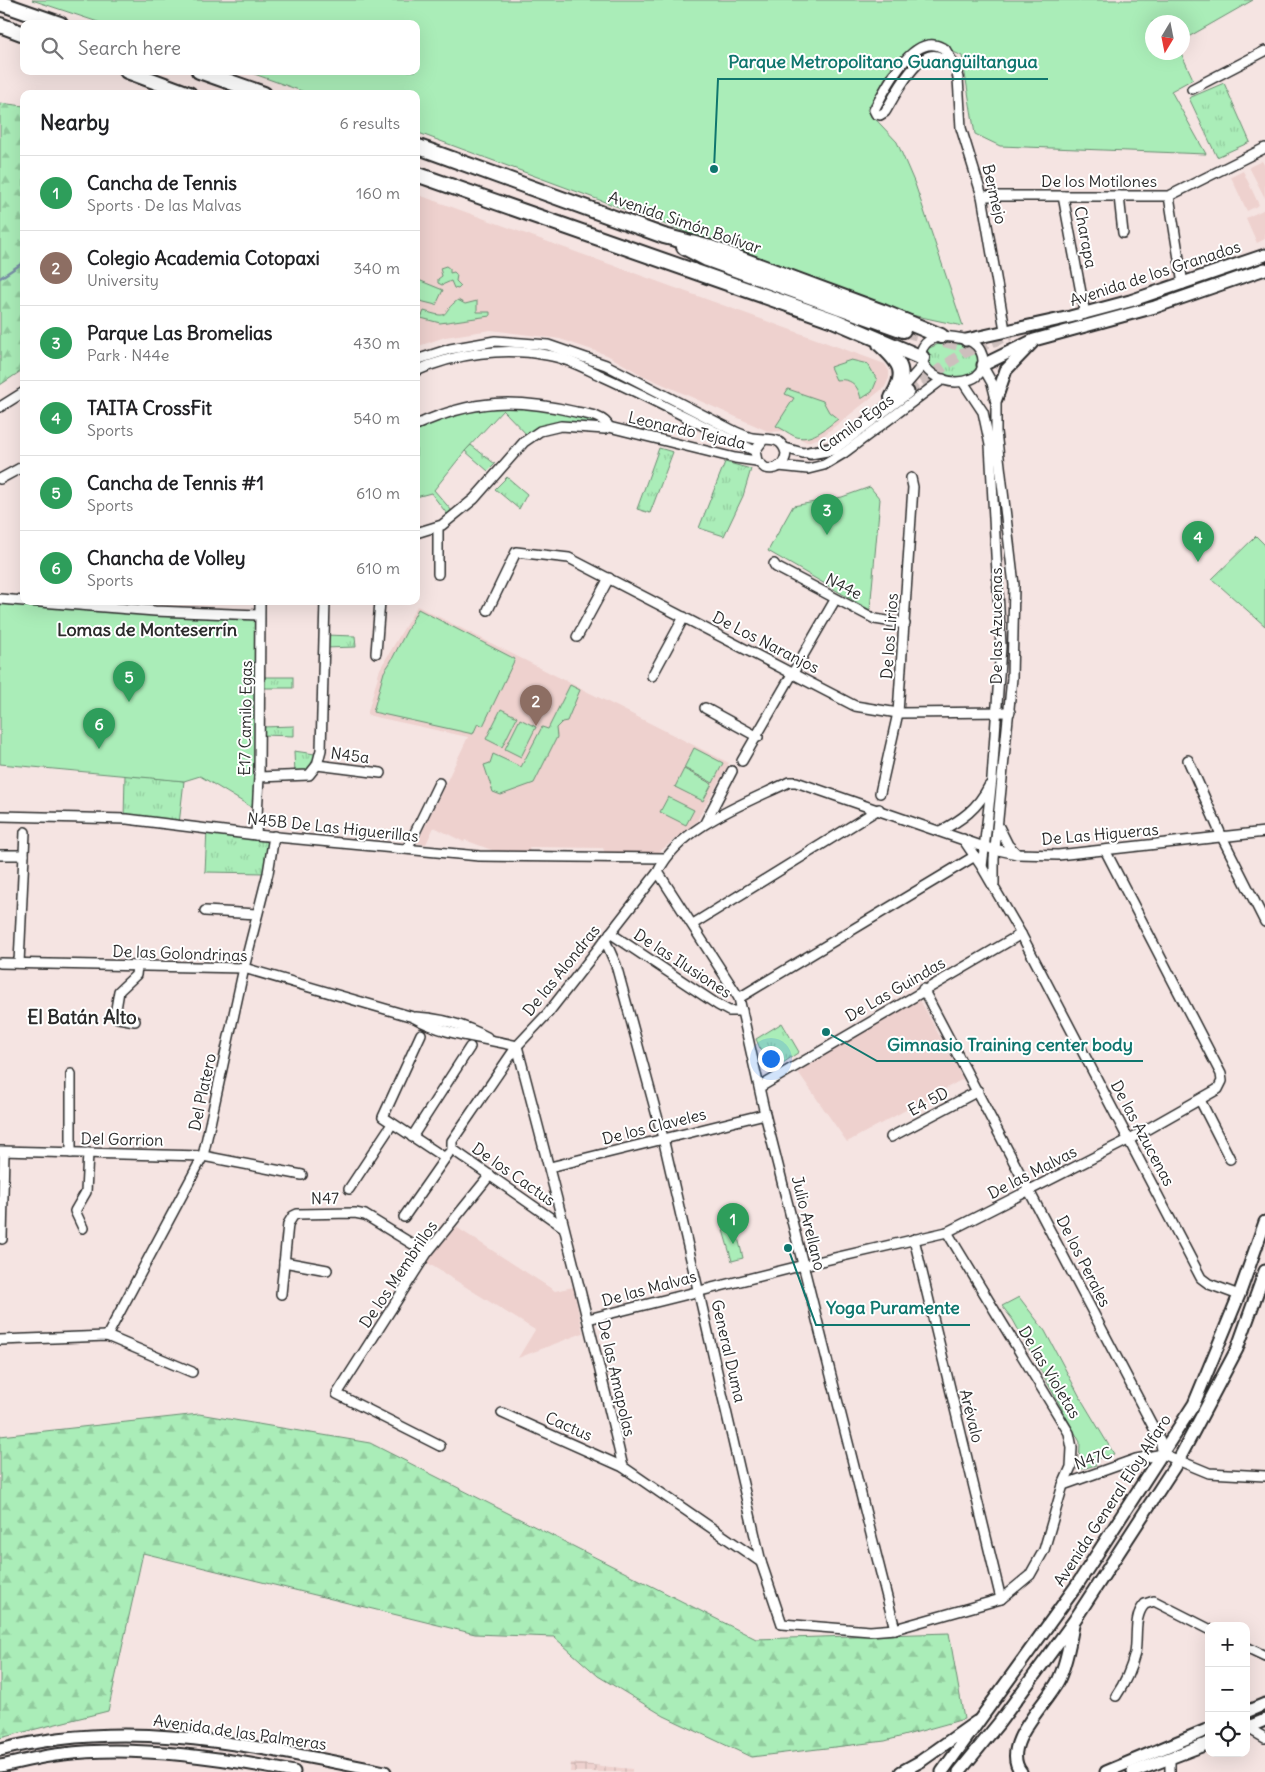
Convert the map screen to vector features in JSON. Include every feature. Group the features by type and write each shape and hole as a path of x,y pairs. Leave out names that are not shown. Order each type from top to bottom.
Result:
{"highway":[{"path":"0,3 49,20"},
{"path":"0,25 20,32"},
{"path":"138,75 178,90"},
{"path":"210,75 253,90"},
{"name":"Avenida Simón Bolívar","path":"420,147 664,236 711,248 883,312 941,336"},
{"path":"420,175 832,320 870,335 922,362"},
{"path":"664,236 707,259 903,330"},
{"path":"870,335 896,358 901,372 900,385 892,398"}],"main road":[{"name":"Avenida de los Granados","path":"966,340 1084,314 1183,284 1265,254"},
{"name":"Avenida de los Granados","path":"983,366 1034,340 1155,307 1265,269"},
{"path":"1026,330 1070,317"},
{"path":"996,399 1006,370 1034,340"},
{"path":"810,453 833,449 908,392"},
{"name":"Avenida General Eloy Alfaro","path":"942,1772 1077,1586 1194,1404 1239,1295 1265,1225"},
{"name":"Avenida General Eloy Alfaro","path":"959,1772 999,1723 1074,1621 1178,1461 1237,1349 1265,1271"},
{"path":"1020,1772 1014,1756 1017,1741 1059,1679 1074,1621"},
{"path":"1250,1710 1265,1704"},
{"path":"900,1772 921,1761 985,1715"},
{"path":"1250,1727 1265,1720"},
{"path":"1106,1772 1205,1731"},
{"name":"Avenida de las Palmeras","path":"0,1750 56,1737 147,1734 255,1747 385,1772"},
{"path":"1133,1772 1205,1745"},
{"name":"Avenida de las Palmeras","path":"0,1766 63,1754 97,1751 220,1760 294,1772"}],"street":[{"name":"Bermejo","path":"955,66 937,56 923,59 914,68 885,112 880,115 876,114 874,110 889,82 906,59 914,52 934,45 945,49 955,66 958,78 961,128 982,196 1005,330"},
{"path":"1192,89 1265,52"},
{"path":"1255,56 1265,57"},
{"name":"De los Motilones","path":"982,196 1169,196 1265,148"},
{"name":"Charapa","path":"1063,196 1084,314"},
{"path":"1119,196 1123,233"},
{"path":"1169,196 1183,284"},
{"path":"941,336 966,340 977,347 984,359 983,366 976,377 963,382 942,379 933,376 922,362 925,344 934,338 941,336"},
{"path":"420,359 450,349 487,342 509,340 548,345 599,362 736,432 763,440 777,440 785,448 786,458 779,466 770,469 757,461 755,451 763,440"},
{"path":"420,370 453,358 482,353 523,352 548,355 625,387 755,451"},
{"name":"Camilo Egas","path":"785,448 810,453 836,440 904,389 922,362"},
{"name":"De las Azucenas","path":"983,366 992,383 996,399 996,432 1014,585 1014,647 1010,712 995,850 994,887"},
{"name":"Camilo Egas","path":"779,466 808,469 824,465 844,453 942,379"},
{"name":"De las Azucenas","path":"963,382 983,412 990,445 1002,646 992,779 982,867 1021,934 1130,1139 1201,1278 1209,1284 1239,1295"},
{"path":"0,407 20,394"},
{"path":"420,423 443,413 496,402 538,403 580,412 602,419 609,427 605,429 561,426 540,431 524,442 474,499 438,527 420,532"},
{"name":"Leonardo Tejada","path":"609,427 735,458 757,461"},
{"path":"0,479 20,468"},
{"name":"De los Lirios","path":"880,794 898,713 913,487 911,478"},
{"path":"438,527 438,574"},
{"name":"De Los Naranjos","path":"488,610 515,554 519,551 569,558 855,706 898,713 1010,712"},
{"name":"N44e","path":"774,564 776,567 835,600 875,619 905,624"},
{"path":"577,637 609,578"},
{"path":"0,599 20,601"},
{"path":"742,761 758,737 835,600"},
{"path":"78,605 154,611 259,615"},
{"path":"154,611 155,605"},
{"name":"E17 Camilo Egas","path":"256,835 259,776 260,605"},
{"path":"259,776 309,774 317,765 321,750 325,605"},
{"path":"376,653 380,605"},
{"path":"652,676 684,617"},
{"path":"705,708 758,737"},
{"path":"1188,760 1222,837 1265,922"},
{"name":"N45a","path":"317,765 381,773"},
{"name":"De las Alondras","path":"705,824 732,771"},
{"path":"940,831 957,823 971,812 983,797 992,779"},
{"name":"De las Alondras","path":"404,1218 517,1046 548,1013 658,872 665,858 705,824 789,782 796,782 940,831"},
{"path":"407,849 439,783"},
{"path":"693,924 879,809"},
{"name":"N45B De Las Higuerillas","path":"0,816 127,819 256,835 524,858 665,858"},
{"path":"999,825 1008,845 1017,854"},
{"name":"De Las Higueras","path":"940,831 995,850 1017,854 1058,855 1265,832"},
{"path":"19,963 25,832"},
{"name":"Del Platero","path":"107,1336 203,1156 244,968 268,873 274,836"},
{"path":"963,839 982,867"},
{"name":"De las Malvas","path":"588,1320 700,1290 947,1232 1130,1139 1200,1100 1221,1085 1221,1074 1105,850"},
{"path":"0,854 24,855"},
{"path":"739,998 975,856"},
{"name":"Julio Arellano","path":"658,872 739,998 766,1114 895,1629"},
{"path":"205,911 257,914"},
{"name":"De Las Guindas","path":"760,1087 923,989 1021,934"},
{"name":"De las Ilusiones","path":"607,936 718,1005 729,1011 742,1011"},
{"name":"General Duma","path":"607,936 663,1138 700,1290 761,1562 782,1624"},
{"name":"De las Golondrinas","path":"0,963 244,968 413,1017 429,1018 474,1030 494,1040 517,1046"},
{"path":"135,1021 118,1018 115,1015 119,991 136,974 137,966"},
{"name":"De los Perales","path":"923,989 1031,1190 1160,1440 1163,1454"},
{"path":"421,1034 383,1115 384,1119 445,1158"},
{"name":"De las Amapolas","path":"517,1046 550,1167 562,1226 588,1320 624,1468"},
{"path":"412,1137 470,1047"},
{"path":"71,1074 71,1153"},
{"name":"E4 5D","path":"891,1137 978,1091"},
{"path":"1200,1100 1230,1159"},
{"name":"De los Claveles","path":"550,1167 766,1114"},
{"path":"348,1190 392,1124"},
{"name":"De los Cactus","path":"451,1147 562,1226"},
{"path":"2,1151 2,1239"},
{"name":"Del Gorrion","path":"2,1151 203,1156 302,1175"},
{"path":"83,1228 75,1212 86,1192 88,1153"},
{"name":"De los Membrillos","path":"440,1446 337,1394 427,1253 490,1175"},
{"name":"N47","path":"281,1294 288,1224 293,1216 297,1214 355,1213 365,1215 427,1253"},
{"name":"De las Violetas","path":"782,1624 870,1630 895,1629 1001,1600 1030,1575 1044,1550 1063,1485 1071,1467 1072,1448 1070,1433 947,1232"},
{"name":"Arévalo","path":"914,1239 1001,1600"},
{"path":"284,1262 328,1270"},
{"path":"0,1340 107,1336 192,1372"},
{"name":"Cactus","path":"502,1412 624,1468"},
{"path":"1163,1454 1214,1474 1265,1475"},
{"name":"N47C","path":"1063,1485 1136,1460 1163,1454"},
{"path":"624,1468 761,1562"},
{"path":"1116,1696 1128,1674 1135,1651 1137,1619 1146,1604 1154,1602 1205,1627"},
{"path":"1250,1649 1265,1656"},
{"path":"1250,1730 1265,1738"},
{"path":"1170,1758 1170,1772"}],"shaded area":[{"path":"1262,161 1265,166 1265,198 1249,167"},
{"path":"1243,171 1259,205 1247,211 1231,177"},
{"path":"420,195 885,364 889,371 889,378 885,387 820,438 807,442 784,431 769,432 642,375 607,355 560,339 491,330 445,337 420,346"},
{"path":"1265,209 1265,239 1257,243 1246,218"},
{"path":"417,606 729,763 697,821 658,853 605,853 603,848 529,847 530,854 497,852 465,840 464,842 434,827 426,844 417,843 468,737 367,715 380,669"},
{"path":"915,991 963,1079 847,1142 796,1069"},
{"path":"456,1227 555,1291 573,1287 583,1333 518,1358 535,1330 426,1262"},
{"path":"571,1763 632,1769 632,1772 570,1772"}],"green space":[{"path":"32,0 1253,0 1190,36 1190,15 1145,15 1145,60 1184,60 1193,79 1171,91 1206,154 1000,146 975,134 962,56 929,40 893,64 867,110 897,142 915,184 963,326 907,314 420,133 420,90 299,90 257,75 420,75 420,20 92,20"},
{"path":"1224,83 1250,142 1217,157 1189,98"},
{"path":"0,103 20,106 20,372 0,385"},
{"path":"446,266 450,269 450,273 454,272 457,275 456,281 461,286 458,289 454,288 451,281 442,285 438,283 438,279 442,276 440,268"},
{"path":"420,281 443,290 436,305 420,301"},
{"path":"458,300 465,304 477,301 477,312 490,312 490,316 440,323 421,318 424,311 439,315 445,314"},
{"path":"943,342 964,346 973,351 979,360 976,368 965,376 958,377 942,373 929,366 927,349"},
{"path":"851,360 868,364 877,380 872,392 861,399 856,386 850,381 836,380 830,367"},
{"path":"788,389 823,401 829,412 838,419 823,430 806,438 794,436 776,426 794,398 785,394"},
{"path":"482,404 589,414 609,427 561,426 530,438 503,410 465,451 434,490 452,511 447,514 431,493 420,496 420,424"},
{"path":"471,445 495,464 488,471 465,451"},
{"path":"659,448 673,452 650,513 637,509"},
{"path":"725,462 751,469 743,496 724,536 699,528"},
{"path":"507,477 527,494 519,509 495,489"},
{"path":"870,487 880,499 870,610 768,551 793,506 842,497"},
{"path":"1256,536 1265,545 1265,626 1212,579"},
{"path":"0,600 20,601 20,605 81,605 259,616 256,810 200,776 184,781 0,764"},
{"path":"418,609 515,659 483,726 478,723 473,734 373,712 384,672"},
{"path":"325,635 355,636 356,647 325,648"},
{"path":"262,677 293,677 293,688 262,688"},
{"path":"570,685 580,690 567,721 562,722 556,728 557,737 534,783 501,795 493,792 484,765 490,763 493,754 521,767 542,727 548,729"},
{"path":"501,709 517,717 502,747 486,739"},
{"path":"520,719 536,727 521,757 505,749"},
{"path":"294,726 294,736 262,735 262,727"},
{"path":"694,748 723,763 713,783 684,768"},
{"path":"294,751 315,754 309,773 295,775"},
{"path":"684,769 712,784 703,801 675,787"},
{"path":"125,775 184,781 179,824 124,819"},
{"path":"668,797 694,810 686,825 660,812"},
{"path":"207,829 267,836 270,845 264,873 205,872"},
{"path":"782,1023 799,1052 770,1072 756,1039"},
{"path":"735,1225 743,1258 732,1261 723,1230"},
{"path":"1019,1297 1045,1331 1081,1399 1114,1454 1097,1459 1096,1465 1079,1470 1080,1442 1013,1320 1002,1306"},
{"path":"199,1414 370,1443 756,1639 949,1633 964,1719 885,1741 751,1757 664,1716 598,1676 554,1637 475,1634 143,1553 108,1711 0,1738 0,1436"}],"waterway":[{"path":"0,278 20,265"}],"tunnel":[{"path":"903,330 976,348"},
{"path":"908,392 963,353 1010,335"}],"place":[{"name":"Parque Metropolitano Guangüiltangua","path":"714,169"},
{"name":"Parque Las Bromelias","path":"827,535"},
{"name":"TAITA CrossFit","path":"1198,562"},
{"name":"Cancha de Tennis #1","path":"129,702"},
{"name":"Colegio Academia Cotopaxi","path":"536,726"},
{"name":"Chancha de Volley","path":"99,749"},
{"name":"Gimnasio Training center body","path":"826,1032"},
{"name":"Cancha de Tennis","path":"733,1244"},
{"name":"Yoga Puramente","path":"788,1248"}],"district":[{"name":"Lomas de Monteserrín","path":"147,630"},
{"name":"El Batán Alto","path":"82,1017"}]}
